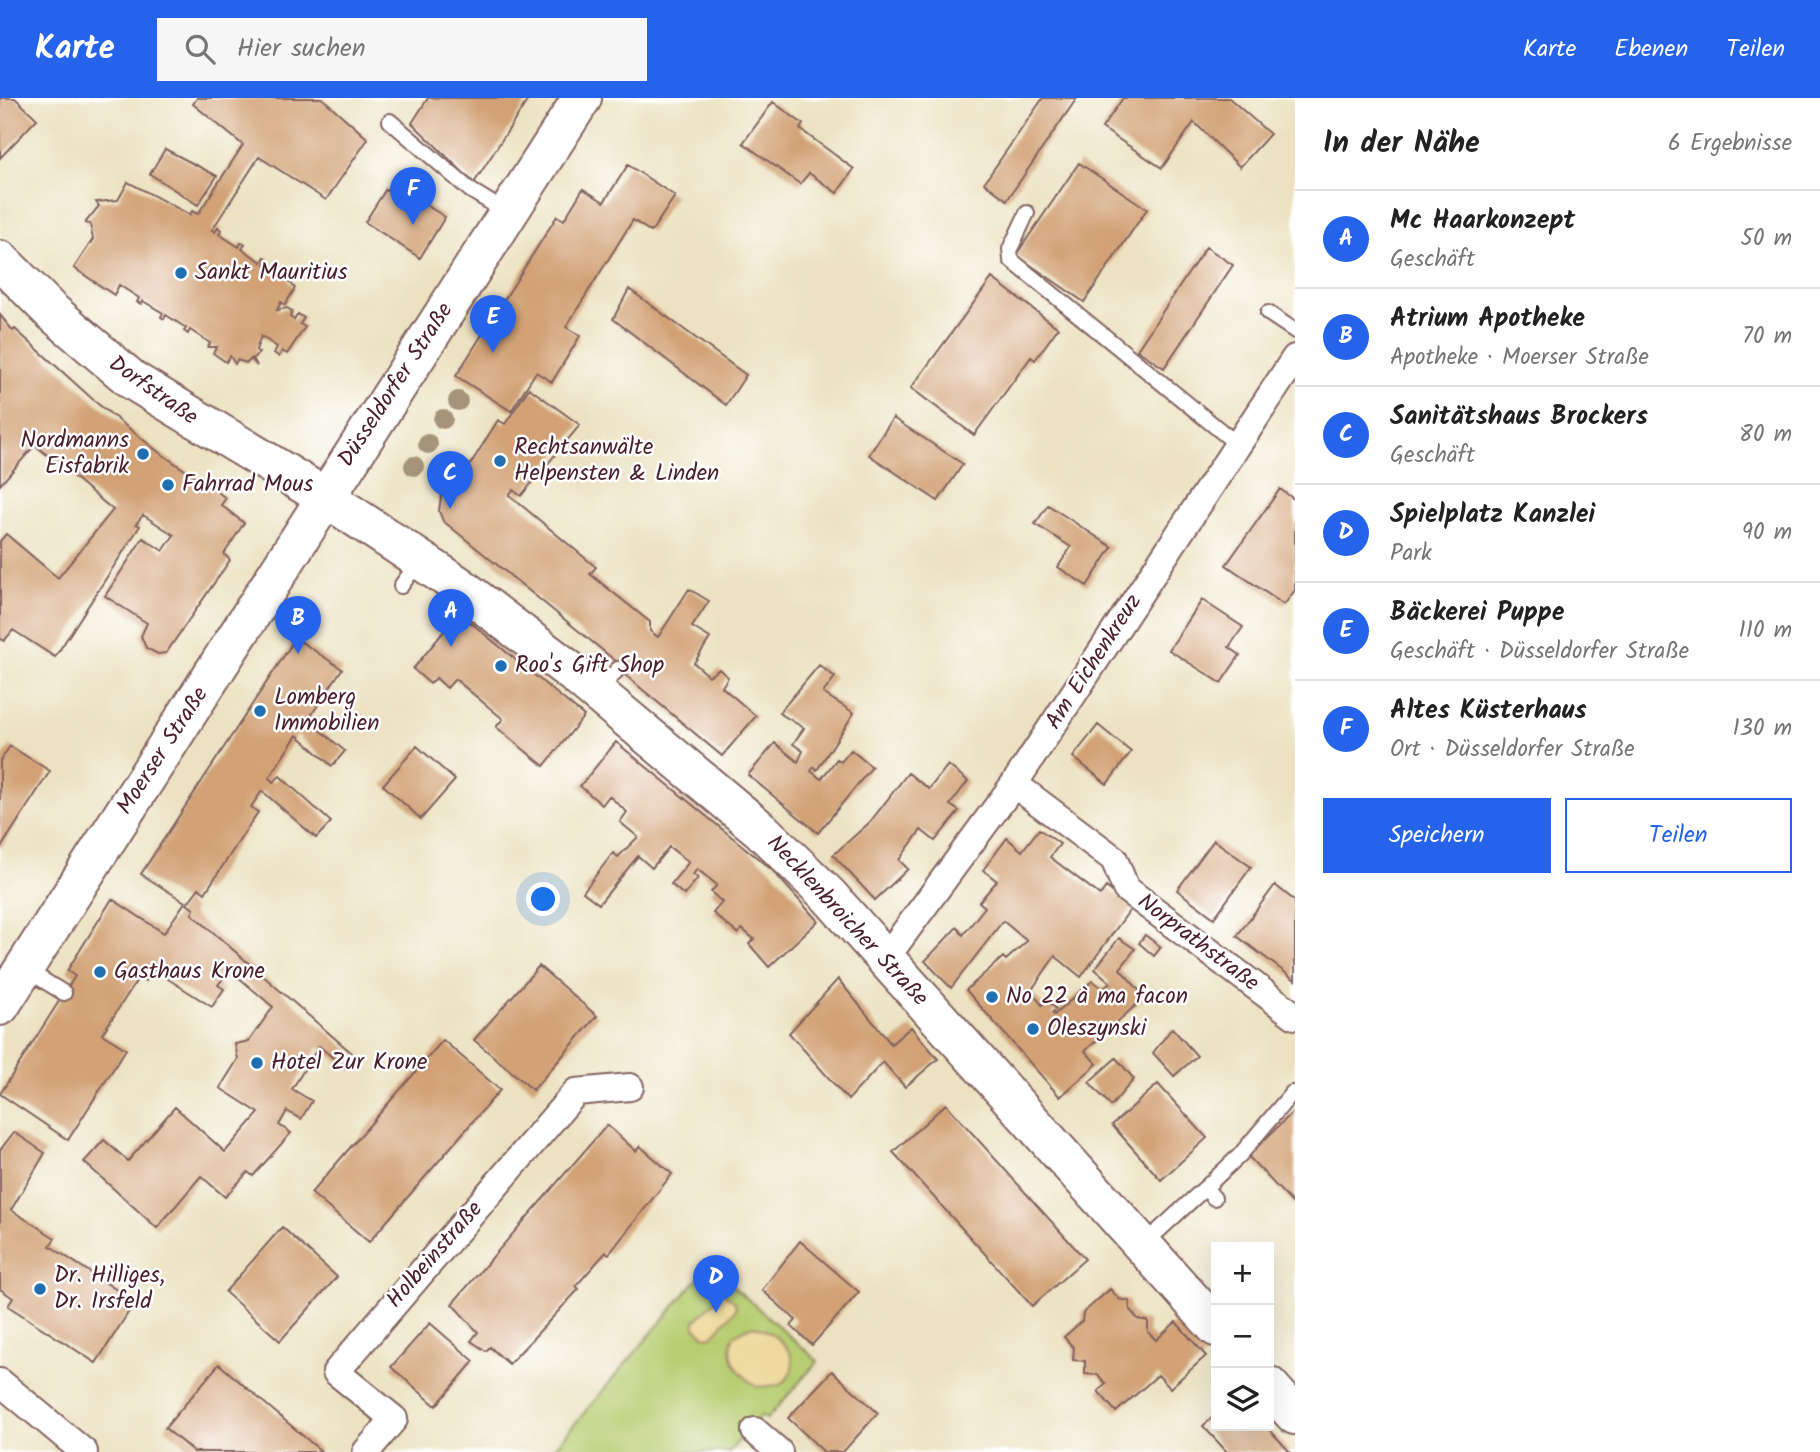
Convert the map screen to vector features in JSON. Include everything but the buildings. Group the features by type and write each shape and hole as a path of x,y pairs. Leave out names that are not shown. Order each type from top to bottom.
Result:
{"main road":[{"name":"Düsseldorfer Straße","path":"325,497 582,98"},
{"name":"Dorfstraße","path":"0,260 51,311 132,380 325,497"},
{"name":"Necklenbroicher Straße","path":"325,497 411,573 468,593 607,681 829,895 1211,1321"},
{"name":"Moerser Straße","path":"0,1006 325,497"},
{"path":"1274,1392 1295,1415"}],"street":[{"name":"Am Eichenkreuz","path":"885,959 1014,784 1295,358"},
{"name":"Norprathstraße","path":"1014,784 1114,859 1126,889 1295,1016"},
{"name":"Holbeinstraße","path":"366,1452 394,1419 337,1372 576,1092 630,1087"},
{"path":"0,1381 84,1452"},
{"path":"755,1431 779,1452"}],"lane":[{"path":"390,121 470,190 507,212"},
{"path":"1027,213 1010,249 1011,260 1238,445"},
{"path":"1268,313 1295,331"},
{"path":"24,968 64,993"},
{"path":"1143,1245 1210,1193 1292,1093"}],"green space":[{"path":"709,1265 818,1361 767,1419 762,1415 729,1452 551,1452"}],"sand":[{"path":"723,1293 735,1302 736,1309 712,1336 706,1337 695,1327 695,1321"},
{"path":"753,1326 773,1335 792,1358 789,1376 780,1385 757,1387 735,1365 731,1351 734,1335"}],"place":[{"name":"Altes Küsterhaus","path":"413,225"},
{"name":"Sankt Mauritius","path":"181,273"},
{"name":"Bäckerei Puppe","path":"493,353"},
{"name":"Nordmanns Eisfabrik","path":"143,454"},
{"name":"Rechtsanwälte Helpensten & Linden","path":"500,461"},
{"name":"Fahrrad Mous","path":"168,485"},
{"name":"Sanitätshaus Brockers","path":"450,509"},
{"name":"Mc Haarkonzept","path":"451,647"},
{"name":"Atrium Apotheke","path":"298,654"},
{"name":"Roo's Gift Shop","path":"501,666"},
{"name":"Lomberg Immobilien","path":"260,711"},
{"name":"Gasthaus Krone","path":"100,972"},
{"name":"No 22 à ma facon","path":"992,997"},
{"name":"Oleszynski","path":"1033,1029"},
{"name":"Hotel Zur Krone","path":"257,1063"},
{"name":"Dr. Hilliges, Dr. Irsfeld","path":"40,1289"},
{"name":"Spielplatz Kanzlei","path":"716,1313"}]}
